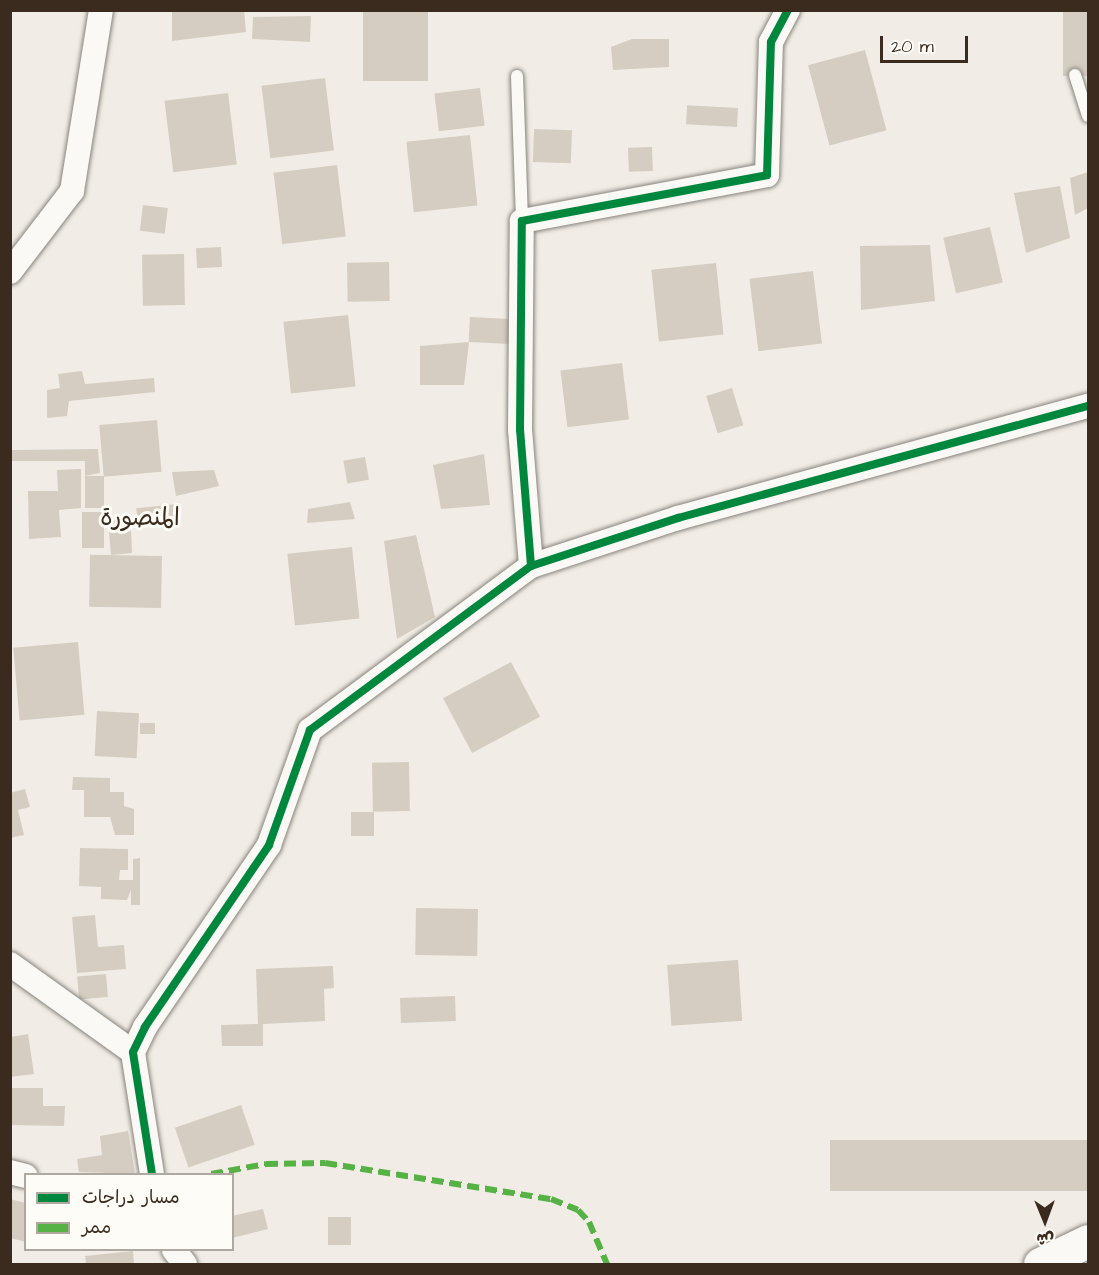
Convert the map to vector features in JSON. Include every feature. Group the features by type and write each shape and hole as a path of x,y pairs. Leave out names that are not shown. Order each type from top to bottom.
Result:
{"main road":[{"path":"1040,1264 1089,1241"}],"street":[{"path":"10,272 72,191 100,10"},
{"path":"531,566 520,430 522,221 767,175 771,42 788,10"},
{"path":"152,1173 133,1052 145,1027 269,845 310,730 531,566 678,518 1089,406"},
{"path":"10,964 133,1052"},
{"path":"175,1251 184,1264"}],"lane":[{"path":"1075,75 1089,116"},
{"path":"517,76 522,221"}],"building":[{"path":"172,10 244,10 246,32 172,41"},
{"path":"363,10 428,10 428,81 363,81"},
{"path":"1063,12 1088,12 1088,76 1063,76"},
{"path":"311,16 310,42 252,39 253,17"},
{"path":"632,39 669,39 669,67 613,70 611,47"},
{"path":"865,50 886,130 829,145 808,65"},
{"path":"325,78 334,150 270,158 261,86"},
{"path":"480,88 485,126 439,131 434,94"},
{"path":"228,93 237,164 173,172 164,101"},
{"path":"687,105 738,108 737,127 686,124"},
{"path":"534,129 572,130 571,163 533,162"},
{"path":"470,135 477,206 414,212 406,142"},
{"path":"652,147 653,171 629,172 628,148"},
{"path":"337,165 346,236 282,244 273,173"},
{"path":"1088,172 1088,208 1075,215 1070,178"},
{"path":"1060,186 1070,238 1026,253 1014,193"},
{"path":"143,205 168,208 165,234 140,231"},
{"path":"990,227 1003,283 956,293 943,238"},
{"path":"930,245 935,301 861,310 860,246"},
{"path":"221,247 222,267 197,268 196,248"},
{"path":"184,254 185,305 143,306 142,255"},
{"path":"389,262 390,301 348,302 347,263"},
{"path":"716,263 724,335 659,341 651,270"},
{"path":"813,271 822,343 758,351 749,279"},
{"path":"348,315 356,387 291,393 283,322"},
{"path":"470,317 511,319 510,344 469,342"},
{"path":"469,342 464,385 420,385 420,346"},
{"path":"622,363 629,420 567,427 560,371"},
{"path":"82,371 85,384 154,378 155,392 69,401 67,416 47,418 47,390 60,388 58,374"},
{"path":"732,388 743,425 718,433 706,396"},
{"path":"157,420 162,472 104,477 99,425"},
{"path":"98,449 100,473 85,476 85,461 10,461 10,450"},
{"path":"484,454 490,505 441,509 433,465"},
{"path":"365,457 369,480 347,483 343,461"},
{"path":"81,469 81,508 59,510 61,537 29,539 28,491 58,491 57,470"},
{"path":"214,470 219,486 176,496 172,472"},
{"path":"85,476 104,476 104,508 85,508"},
{"path":"350,502 355,519 307,523 308,509"},
{"path":"177,504 179,523 138,527 136,508"},
{"path":"82,512 104,512 104,548 82,548"},
{"path":"120,519 123,528 131,529 132,553 111,555 108,520"},
{"path":"416,535 435,617 397,639 384,541"},
{"path":"352,547 360,619 295,625 287,554"},
{"path":"90,555 162,556 161,608 89,607"},
{"path":"78,642 84,715 20,720 13,648"},
{"path":"511,662 540,717 472,753 443,698"},
{"path":"97,711 139,713 137,758 95,756"},
{"path":"140,723 155,723 155,734 140,734"},
{"path":"409,762 410,811 373,812 372,763"},
{"path":"73,777 110,778 110,792 124,792 124,806 134,809 134,835 115,835 110,817 84,817 84,790 72,790"},
{"path":"25,789 30,807 18,810 24,835 10,838 10,793"},
{"path":"351,812 374,812 374,836 351,836"},
{"path":"80,848 128,849 128,870 120,870 119,880 133,880 133,859 140,858 140,905 131,905 131,890 127,900 101,899 101,887 79,886"},
{"path":"416,908 478,909 477,956 415,955"},
{"path":"95,915 98,947 124,945 126,969 77,973 72,917"},
{"path":"738,960 742,1021 671,1026 667,965"},
{"path":"333,966 334,988 324,989 325,1021 263,1024 263,1046 222,1046 221,1025 258,1024 256,969"},
{"path":"106,974 108,997 79,999 77,977"},
{"path":"455,996 456,1021 401,1023 400,998"},
{"path":"28,1034 34,1074 10,1077 10,1037"},
{"path":"10,1088 43,1088 43,1106 65,1106 64,1126 10,1125"},
{"path":"241,1105 255,1145 188,1168 175,1128"},
{"path":"128,1131 135,1173 79,1172 77,1159 102,1155 100,1136"},
{"path":"830,1140 1088,1140 1088,1191 830,1191"},
{"path":"10,1199 24,1202 24,1242 10,1238"},
{"path":"263,1209 268,1229 234,1238 234,1216"},
{"path":"328,1217 351,1217 351,1245 328,1245"},
{"path":"133,1251 134,1264 86,1264 85,1256"}],"marked path":[{"path":"216,1173 266,1164 325,1163 551,1199 578,1210 589,1222 607,1264"}],"cycle path":[{"path":"531,566 520,430 522,221 767,175 771,42 788,10"},
{"path":"152,1173 133,1052 145,1027 269,845 310,730 531,566 678,518 1088,406"}],"district":[{"name":"المنصورة","path":"140,519"}]}
